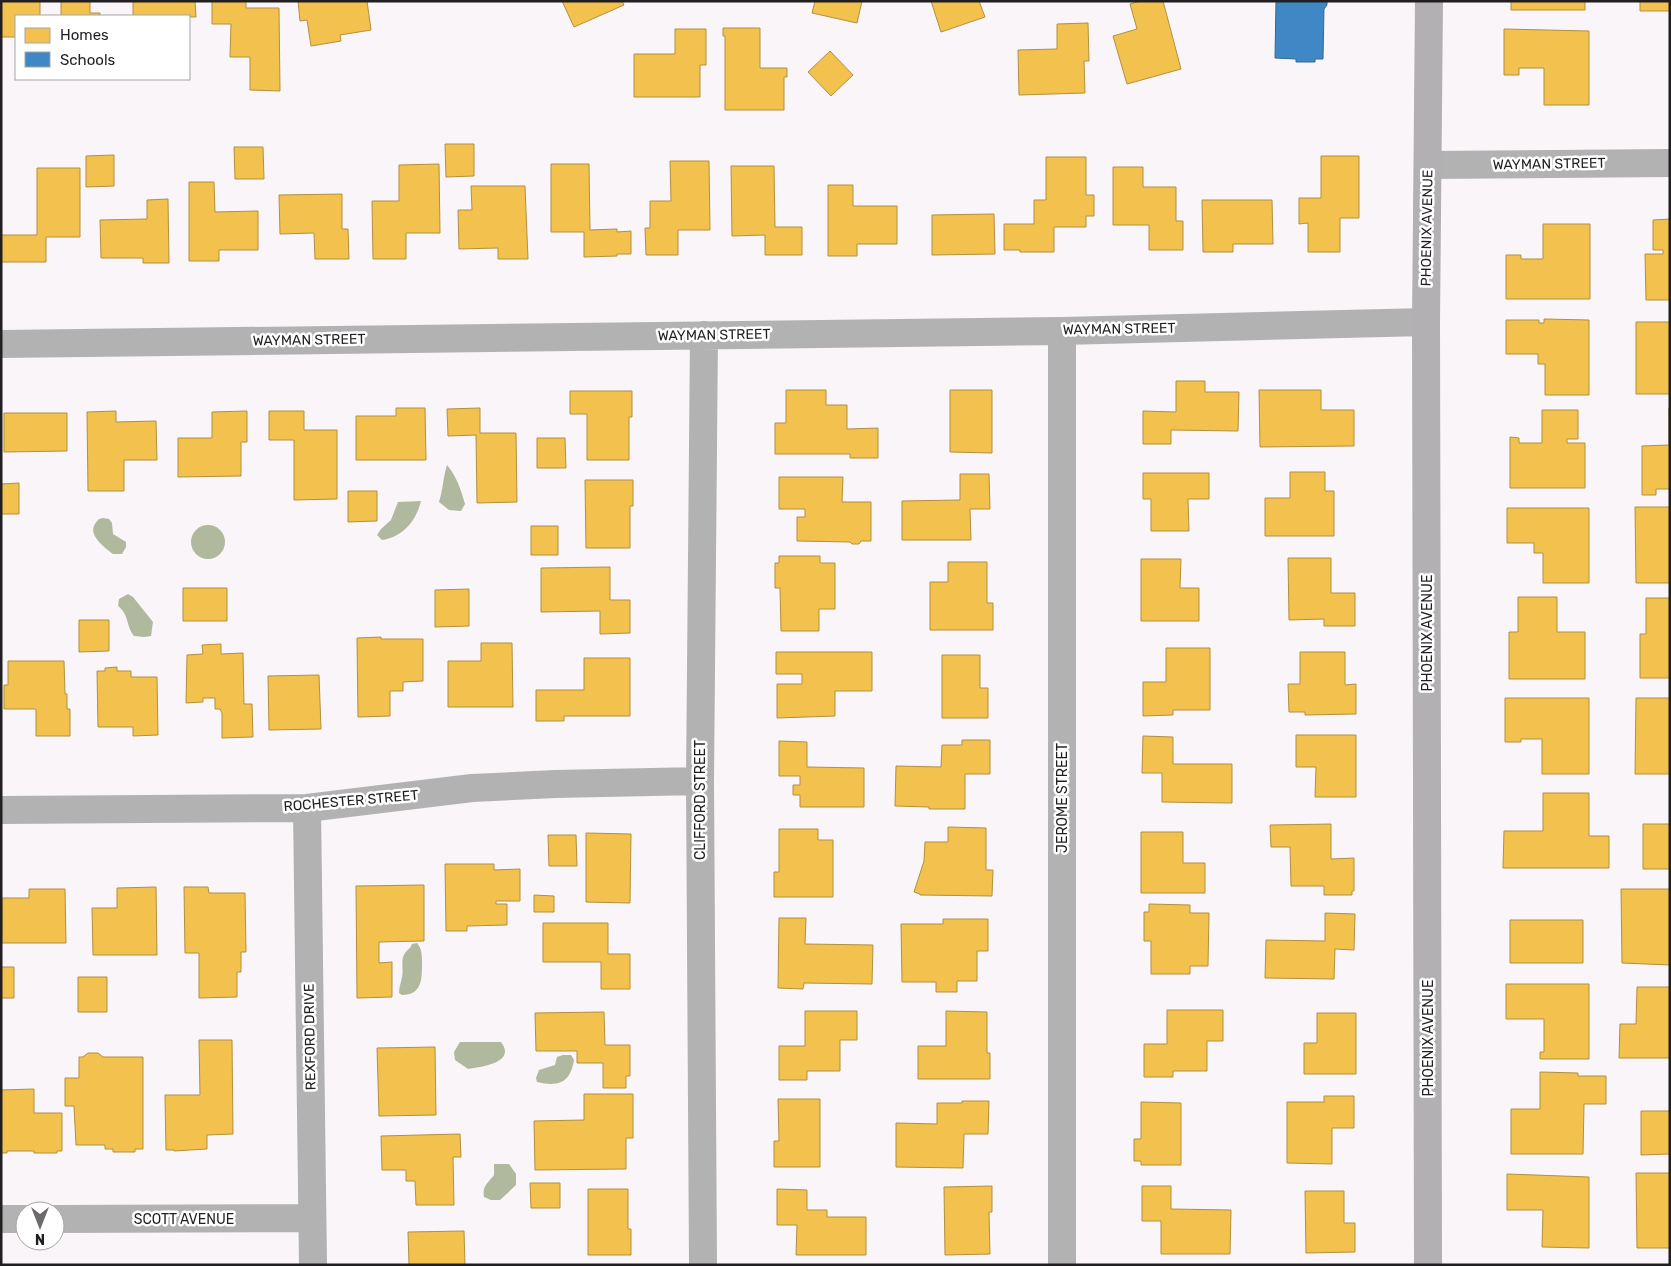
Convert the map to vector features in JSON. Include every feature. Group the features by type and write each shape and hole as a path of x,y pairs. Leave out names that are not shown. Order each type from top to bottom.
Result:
{"street":[{"name":"PHOENIX AVENUE","path":"1428,1265 1426,322 1429,1"},
{"name":"WAYMAN STREET","path":"1428,165 1670,162"},
{"name":"WAYMAN STREET","path":"1,344 1062,331 1426,322"},
{"name":"JEROME STREET","path":"1062,331 1062,1265"},
{"name":"CLIFFORD STREET","path":"703,1265 700,780 704,335"},
{"name":"ROCHESTER STREET","path":"1,810 307,808 472,788 700,780"},
{"name":"REXFORD DRIVE","path":"307,808 313,1265"},
{"name":"SCOTT AVENUE","path":"65,1219 312,1218"},
{"path":"1,1219 15,1219"}],"shaded area":[{"path":"447,465 456,479 465,504 461,511 449,510 439,502"},
{"path":"421,501 416,515 402,532 382,540 377,535 391,520 398,502"},
{"path":"103,518 109,519 112,523 113,534 126,542 126,547 122,554 113,554 96,538 93,530 95,523"},
{"path":"208,525 220,530 225,542 220,554 208,559 196,554 191,542 196,530"},
{"path":"128,594 133,597 153,622 151,636 134,636 131,632 122,609 118,606 119,599"},
{"path":"417,943 422,955 420,985 414,992 402,995 399,993 402,962 405,953 412,944"},
{"path":"460,1042 501,1042 505,1049 504,1055 495,1063 468,1069 455,1060 454,1052"},
{"path":"571,1055 574,1060 570,1074 562,1082 552,1084 537,1082 536,1078 539,1070 555,1065 557,1057"},
{"path":"494,1164 509,1164 516,1174 516,1185 500,1200 491,1200 484,1197 485,1187 494,1175"}],"building: Homes":[{"path":"1,1 40,1 40,15 15,15 15,37 1,37"},
{"path":"61,1 90,1 90,13 100,13 100,15 61,15"},
{"path":"133,1 195,1 196,17 190,17 190,15 133,15"},
{"path":"212,1 246,1 246,8 279,8 280,91 250,90 250,57 230,57 231,24 212,24"},
{"path":"298,1 367,1 371,30 340,35 341,41 311,46 307,20 300,21"},
{"path":"562,1 622,1 624,5 574,27"},
{"path":"815,1 862,1 857,23 812,13"},
{"path":"931,1 979,1 985,17 941,32"},
{"path":"1140,1 1163,1 1181,69 1127,84 1113,36 1137,29 1130,4"},
{"path":"1511,1 1585,1 1585,10 1511,10"},
{"path":"1640,1 1670,1 1670,11 1640,11"},
{"path":"1088,23 1089,61 1084,61 1085,93 1019,95 1018,50 1057,49 1057,24"},
{"path":"723,28 760,28 760,68 787,68 787,77 784,77 784,110 725,110 725,36 723,36"},
{"path":"675,29 706,29 706,65 700,65 700,97 634,97 634,54 675,54"},
{"path":"1504,29 1589,31 1589,105 1544,105 1544,68 1519,68 1519,75 1504,75"},
{"path":"830,51 853,75 831,96 808,72"},
{"path":"445,144 474,144 474,176 446,177"},
{"path":"234,147 263,147 264,179 235,179"},
{"path":"114,155 114,186 86,187 86,156"},
{"path":"1321,156 1359,156 1359,218 1340,218 1340,252 1308,252 1308,223 1299,224 1299,198 1321,198"},
{"path":"1046,157 1086,157 1086,195 1094,195 1094,216 1086,216 1086,227 1054,227 1054,252 1004,250 1004,224 1034,224 1034,200 1046,200"},
{"path":"670,161 709,161 710,230 678,230 678,255 646,255 645,228 650,228 650,201 671,201"},
{"path":"439,164 440,233 406,233 406,259 373,259 372,201 399,201 399,165"},
{"path":"551,164 589,164 590,230 617,229 617,232 631,231 631,254 584,257 584,232 551,232"},
{"path":"731,166 774,166 775,227 802,227 802,255 765,255 765,235 732,236"},
{"path":"1113,167 1143,167 1143,187 1176,187 1176,221 1183,221 1183,250 1149,250 1149,225 1113,225"},
{"path":"37,168 80,168 80,237 46,237 46,262 1,262 1,235 37,235"},
{"path":"189,182 214,182 215,212 258,211 258,250 219,250 219,261 189,261"},
{"path":"828,185 853,185 853,206 897,206 897,244 857,244 857,256 828,256"},
{"path":"471,186 525,186 528,259 498,259 498,248 459,249 458,210 472,210"},
{"path":"342,194 342,229 348,229 349,259 315,259 314,233 280,234 279,195"},
{"path":"168,199 169,263 143,263 143,258 101,258 100,220 147,219 147,200"},
{"path":"1202,200 1272,200 1273,244 1233,244 1233,252 1203,252"},
{"path":"994,214 995,254 932,255 932,215"},
{"path":"1670,219 1670,300 1646,300 1645,254 1663,254 1663,250 1653,250 1653,220"},
{"path":"1543,224 1590,224 1590,299 1506,299 1506,255 1521,255 1521,259 1543,259"},
{"path":"1544,319 1589,320 1589,395 1545,395 1545,364 1538,364 1538,354 1506,354 1506,320 1539,320 1539,323 1544,323"},
{"path":"1636,322 1670,322 1670,394 1636,394"},
{"path":"1176,381 1205,381 1205,392 1239,392 1238,431 1171,430 1171,444 1143,444 1143,411 1176,412"},
{"path":"786,390 826,390 826,405 847,405 847,429 878,428 878,458 850,458 850,454 775,454 775,423 786,423"},
{"path":"950,390 992,390 992,453 950,452"},
{"path":"1259,390 1321,390 1321,410 1354,410 1354,446 1260,447"},
{"path":"570,391 632,391 632,417 629,417 629,460 587,460 587,414 570,414"},
{"path":"396,408 425,408 426,460 356,460 356,416 396,416"},
{"path":"480,408 480,433 516,433 517,502 477,503 476,435 448,436 447,409"},
{"path":"1669,408 1670,489 1656,489 1656,495 1642,495 1642,446 1669,445"},
{"path":"1542,410 1578,410 1578,439 1567,439 1567,443 1585,443 1585,488 1510,488 1510,437 1519,438 1519,443 1542,443"},
{"path":"116,411 116,422 156,421 157,460 124,460 124,491 88,491 87,412"},
{"path":"247,411 247,442 241,442 241,476 178,477 178,438 212,438 212,412"},
{"path":"269,411 304,411 304,430 337,430 337,499 294,500 294,440 269,440"},
{"path":"4,413 67,413 67,451 4,452"},
{"path":"537,438 565,438 566,468 537,468"},
{"path":"1290,472 1325,472 1325,491 1334,491 1334,536 1265,536 1265,498 1290,498"},
{"path":"1143,473 1209,473 1209,499 1188,499 1189,531 1151,531 1151,499 1143,499"},
{"path":"960,474 989,474 990,509 970,509 971,540 902,540 902,501 960,500"},
{"path":"779,477 843,477 842,502 871,502 871,541 861,541 859,544 852,544 850,542 797,541 797,517 805,517 805,509 779,509"},
{"path":"585,480 633,480 633,506 630,506 630,548 586,548"},
{"path":"19,483 19,514 1,514 1,484"},
{"path":"348,491 377,491 377,521 348,522"},
{"path":"1635,507 1670,507 1670,583 1636,583"},
{"path":"1507,508 1589,508 1589,583 1543,583 1543,553 1534,553 1534,543 1507,543"},
{"path":"531,526 558,526 558,555 531,555"},
{"path":"779,556 820,556 820,563 835,563 835,609 819,609 819,631 781,631 780,588 775,588 775,563 779,563"},
{"path":"1288,558 1331,558 1331,593 1355,593 1355,626 1324,626 1324,619 1289,620"},
{"path":"1141,559 1181,559 1180,588 1199,588 1199,621 1141,621"},
{"path":"948,562 987,562 987,603 993,603 993,630 930,630 930,582 948,582"},
{"path":"610,567 610,600 630,600 630,633 600,634 600,611 541,612 541,568"},
{"path":"183,588 227,588 227,621 183,621"},
{"path":"469,589 469,626 435,627 435,590"},
{"path":"1518,597 1557,597 1557,632 1585,632 1585,679 1509,679 1509,632 1518,632"},
{"path":"1646,598 1670,598 1670,678 1640,678 1640,634 1646,634"},
{"path":"79,620 109,620 109,651 79,652"},
{"path":"381,637 381,639 423,639 423,681 403,682 403,691 390,691 390,716 358,717 357,638"},
{"path":"481,643 512,643 513,707 448,707 448,661 481,661"},
{"path":"221,644 221,654 243,653 244,704 252,704 253,737 222,738 222,713 220,709 215,709 215,698 203,698 203,702 186,703 187,655 203,654 202,645"},
{"path":"1166,648 1210,648 1210,710 1173,710 1173,715 1143,716 1143,682 1166,682"},
{"path":"776,652 872,652 872,691 835,691 835,716 777,718 777,684 802,684 802,674 776,674"},
{"path":"1300,652 1345,652 1345,685 1356,684 1356,714 1305,715 1305,712 1289,712 1288,684 1300,684"},
{"path":"942,655 980,655 980,688 988,688 988,718 942,718"},
{"path":"584,658 630,658 630,716 564,716 564,721 536,721 536,690 584,690"},
{"path":"8,661 64,661 65,694 67,694 67,709 70,709 70,736 36,736 36,709 4,709 4,685 8,685"},
{"path":"117,667 117,671 131,671 131,677 157,677 158,735 133,736 133,727 98,727 97,671 105,671 105,668"},
{"path":"319,675 321,729 269,730 268,676"},
{"path":"1505,698 1589,698 1589,774 1542,774 1542,739 1521,739 1521,742 1505,742"},
{"path":"1636,698 1670,698 1670,774 1635,774"},
{"path":"1296,735 1356,735 1356,797 1315,797 1316,767 1296,767"},
{"path":"1143,736 1173,737 1173,764 1232,764 1232,803 1162,802 1162,773 1142,773"},
{"path":"962,740 990,740 990,774 965,774 965,809 929,809 929,807 895,806 896,766 941,767 942,745 962,745"},
{"path":"779,741 807,742 807,767 864,768 864,807 800,807 800,795 793,795 793,785 800,785 800,776 779,776"},
{"path":"1543,793 1589,793 1589,836 1609,836 1609,868 1503,868 1504,831 1543,831"},
{"path":"1331,824 1331,859 1354,858 1354,891 1352,891 1352,895 1324,895 1324,886 1291,886 1290,847 1271,847 1270,825"},
{"path":"1643,824 1670,824 1670,869 1643,869"},
{"path":"948,827 986,828 986,870 993,870 992,896 920,895 914,892 924,861 925,842 948,842"},
{"path":"779,829 818,829 818,840 833,840 833,897 774,897 774,872 779,872"},
{"path":"1141,832 1183,832 1183,863 1205,863 1205,893 1141,893"},
{"path":"586,833 631,834 630,903 586,902"},
{"path":"548,835 576,835 577,866 549,866"},
{"path":"445,864 494,864 494,870 520,869 520,901 496,901 496,904 507,904 507,925 467,926 467,931 446,931"},
{"path":"424,885 424,941 379,942 379,963 392,962 392,997 357,998 356,886"},
{"path":"156,887 157,955 93,955 92,908 117,908 117,888"},
{"path":"184,887 208,887 209,893 245,893 246,952 241,952 241,972 237,972 237,997 199,998 199,953 185,953"},
{"path":"29,889 65,889 66,943 2,943 2,898 29,898"},
{"path":"1621,889 1670,889 1670,965 1622,963"},
{"path":"534,895 554,896 554,912 534,912"},
{"path":"1149,904 1190,905 1190,913 1209,913 1208,966 1190,966 1190,974 1151,974 1151,941 1144,941 1144,912 1149,912"},
{"path":"1325,913 1355,914 1354,950 1335,949 1334,979 1265,978 1266,940 1325,941"},
{"path":"779,918 806,918 805,944 873,945 872,984 804,983 803,989 778,988"},
{"path":"943,919 988,919 988,951 977,951 977,981 957,981 957,992 936,992 936,982 902,982 901,924 943,924"},
{"path":"1510,920 1583,920 1583,963 1510,963"},
{"path":"543,923 608,923 608,954 630,954 630,989 601,989 601,962 543,962"},
{"path":"1,967 14,967 14,998 1,998"},
{"path":"78,977 107,977 107,1012 78,1012"},
{"path":"1506,984 1589,984 1589,1059 1540,1059 1540,1052 1544,1052 1544,1019 1506,1019"},
{"path":"1637,987 1670,987 1670,1058 1619,1058 1620,1024 1636,1024"},
{"path":"1167,1010 1223,1010 1223,1041 1207,1041 1207,1071 1173,1071 1173,1077 1144,1077 1144,1044 1167,1044"},
{"path":"805,1011 857,1011 857,1040 840,1040 840,1071 807,1071 807,1080 779,1080 779,1046 805,1046"},
{"path":"946,1011 987,1012 987,1053 990,1053 990,1079 918,1079 918,1046 946,1046"},
{"path":"604,1012 605,1045 630,1045 630,1076 626,1076 626,1088 603,1088 603,1063 577,1063 577,1051 536,1051 535,1013"},
{"path":"1317,1013 1356,1013 1356,1074 1304,1074 1304,1043 1317,1043"},
{"path":"199,1040 232,1040 233,1134 207,1135 207,1149 166,1150 165,1095 200,1095"},
{"path":"435,1047 436,1115 379,1116 377,1048"},
{"path":"88,1053 98,1053 103,1057 143,1057 143,1149 135,1149 135,1152 113,1152 113,1149 105,1149 105,1145 76,1145 74,1106 65,1106 65,1078 79,1078 79,1057 83,1057"},
{"path":"1540,1072 1578,1073 1578,1076 1606,1076 1606,1104 1584,1104 1583,1154 1511,1154 1511,1109 1540,1109"},
{"path":"34,1089 34,1113 62,1113 62,1151 57,1151 57,1153 7,1151 7,1153 1,1153 1,1090"},
{"path":"584,1094 633,1094 633,1138 626,1138 626,1169 535,1170 534,1121 584,1120"},
{"path":"1324,1096 1354,1096 1354,1128 1332,1128 1332,1164 1287,1163 1287,1102 1324,1102"},
{"path":"778,1099 820,1099 820,1167 774,1167 774,1141 779,1141"},
{"path":"962,1101 989,1101 988,1134 964,1134 963,1168 896,1167 896,1123 937,1124 937,1103 962,1103"},
{"path":"1141,1102 1181,1103 1181,1165 1141,1165 1141,1161 1134,1161 1134,1139 1141,1139"},
{"path":"1641,1111 1670,1111 1670,1154 1641,1155"},
{"path":"460,1134 461,1157 453,1157 454,1205 416,1205 415,1181 406,1181 406,1170 382,1170 381,1136"},
{"path":"1636,1173 1670,1173 1670,1248 1637,1248"},
{"path":"1507,1174 1589,1177 1589,1248 1542,1247 1543,1210 1507,1210"},
{"path":"530,1183 560,1183 560,1208 531,1208"},
{"path":"992,1186 992,1212 989,1212 990,1254 945,1255 944,1187"},
{"path":"1142,1186 1171,1186 1171,1209 1231,1210 1230,1254 1161,1254 1161,1221 1142,1221"},
{"path":"588,1189 628,1189 628,1229 631,1229 631,1255 588,1255"},
{"path":"777,1189 807,1190 807,1210 827,1210 827,1217 866,1217 866,1255 796,1255 797,1225 777,1225"},
{"path":"1305,1191 1344,1191 1344,1223 1355,1223 1355,1252 1306,1253"},
{"path":"464,1231 465,1265 407,1265 409,1264 408,1232"}],"building: Schools":[{"path":"1276,1 1327,1 1324,9 1323,59 1315,59 1315,62 1296,62 1296,59 1275,58"}]}
